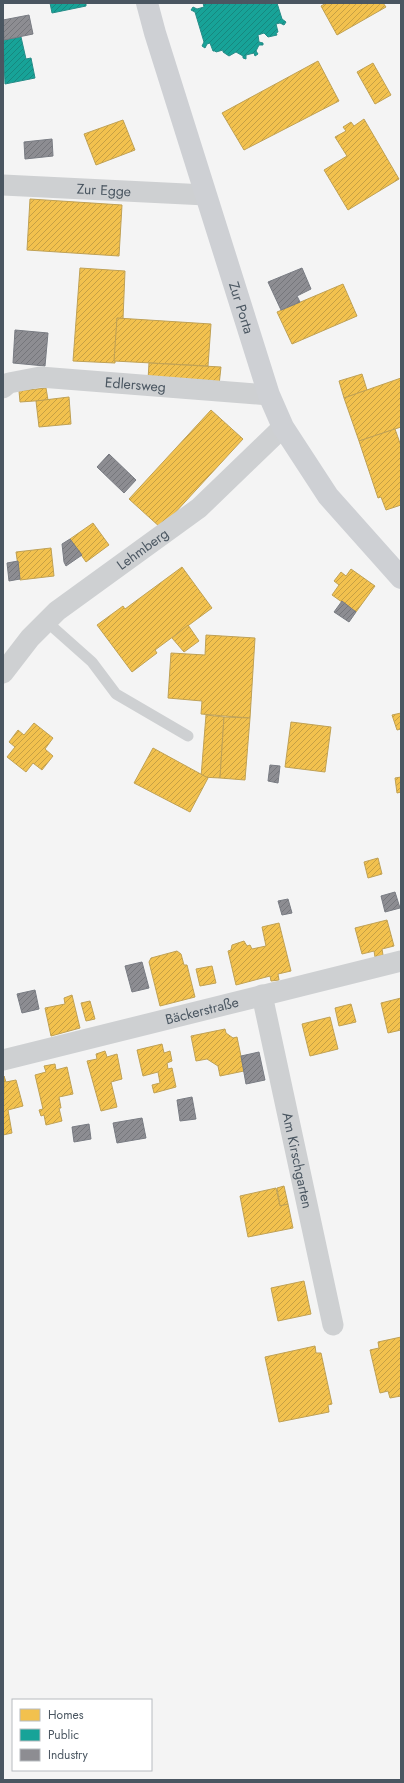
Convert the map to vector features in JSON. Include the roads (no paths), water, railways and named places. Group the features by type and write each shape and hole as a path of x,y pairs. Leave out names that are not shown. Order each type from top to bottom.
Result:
{"main road":[{"name":"Zur Porta","path":"147,3 269,395 283,427 328,496 401,578"}],"street":[{"name":"Zur Egge","path":"3,185 206,195"},
{"name":"Edlersweg","path":"3,388 9,383 40,377 269,395"},
{"name":"Lehmberg","path":"3,673 30,638 57,612 199,508 283,427"},
{"name":"Bäckerstraße","path":"3,1060 401,961"},
{"name":"Am Kirschgarten","path":"262,995 333,1325"}],"lane":[{"path":"47,622 92,662 116,694 188,736"}]}
